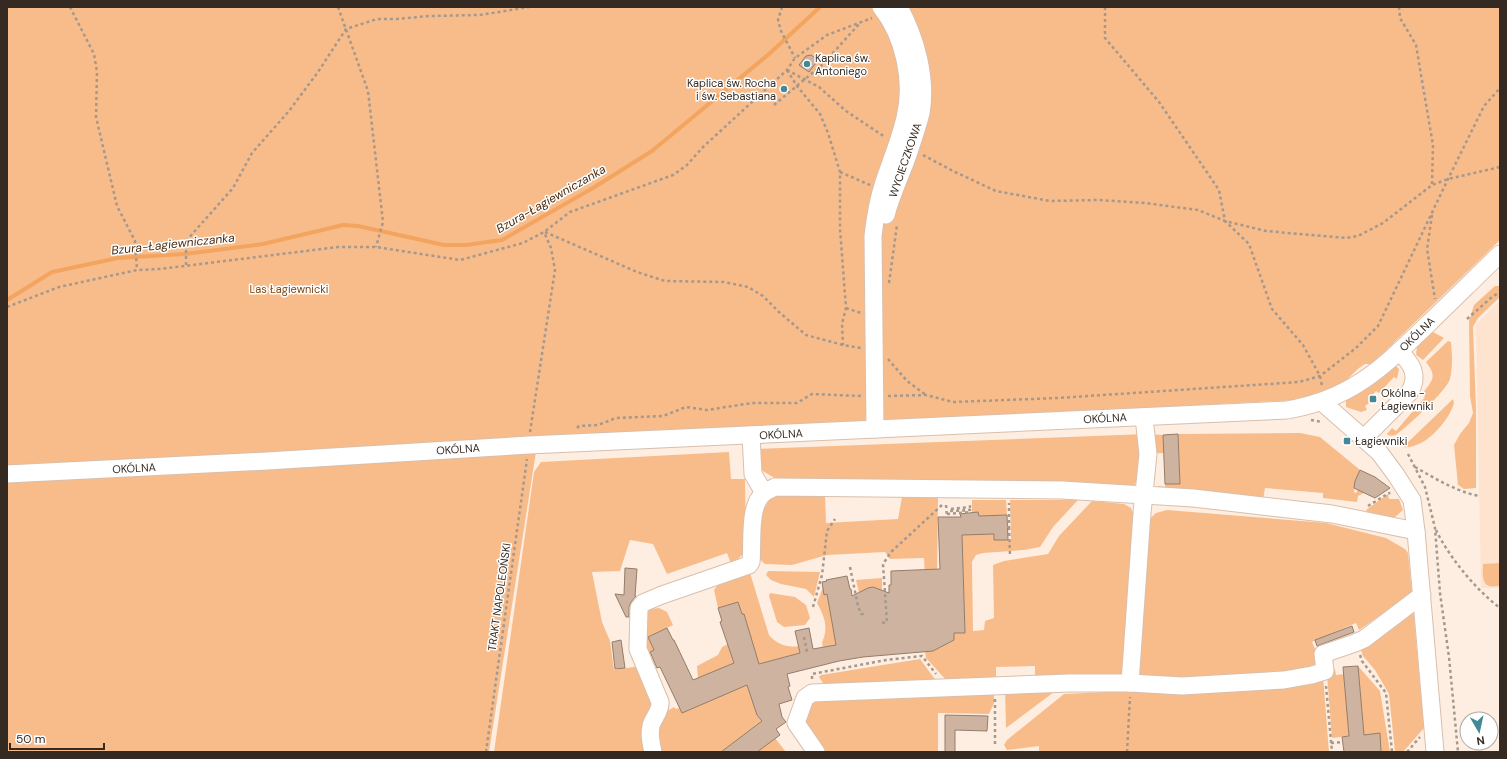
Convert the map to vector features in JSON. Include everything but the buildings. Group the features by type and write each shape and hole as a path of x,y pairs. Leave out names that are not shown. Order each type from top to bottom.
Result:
{"street":[{"name":"WYCIECZKOWA","path":"875,429 874,267 881,230 904,145 908,94 907,72 903,51 889,9"},
{"name":"OKÓLNA","path":"7,474 289,460 528,445 1287,410 1322,402 1346,391 1368,378 1399,351 1500,254"},
{"path":"1364,438 1409,393 1413,387 1415,382 1414,372 1408,361 1399,351"},
{"path":"1322,402 1379,452 1408,492 1414,510 1436,752"},
{"path":"1130,683 1148,454 1144,417"},
{"path":"751,435 753,474 764,493"},
{"path":"653,752 650,734 651,725 660,707 660,702 638,649 639,608 643,603 662,595 749,565 751,562 753,517 756,503 764,493 775,488 1062,490 1193,498 1332,514 1416,531"},
{"path":"816,752 796,723 805,698 812,693 1069,683 1130,683 1182,686 1284,680 1325,671 1324,654 1355,644 1364,639 1422,595"}],"path":[{"path":"70,7 94,54 97,72 96,117 117,206 135,241 137,251 137,270"},
{"path":"338,7 368,91 383,222 376,247"},
{"path":"186,265 186,241 233,188 252,153 289,111 318,72 346,30 377,19 480,15 529,7"},
{"path":"782,7 778,20 781,31 795,58"},
{"path":"1105,7 1105,38 1159,102 1219,190 1225,221 1249,244 1272,309 1303,345 1320,376"},
{"path":"1399,7 1400,18 1416,45 1433,145 1432,185"},
{"path":"7,307 59,287 137,270 160,269 338,247 376,247 460,260 523,243 544,232 570,212 673,175 687,165 703,146 787,70 795,58 827,35 889,9"},
{"path":"774,106 823,64 861,22"},
{"path":"787,70 819,88 846,111 890,141 904,145 954,172 996,190 1050,201 1099,200 1146,203 1198,210 1225,221 1266,231 1346,238 1358,236 1383,223 1432,185 1448,179 1500,167"},
{"path":"787,70 797,86 820,114 828,133 840,172 840,229 846,308 842,324 843,345"},
{"path":"573,430 579,426 598,425 616,418 664,416 686,407 707,410 752,403 797,403 812,394 874,397 926,395 953,402 1058,398 1300,382 1320,376 1356,348 1378,326 1484,106 1500,88"},
{"path":"840,172 874,187"},
{"path":"1432,213 1427,249 1433,293 1437,305"},
{"path":"889,284 898,222"},
{"path":"544,232 637,272 665,281 724,282 748,287 763,296 806,335 843,345 867,349"},
{"name":"TRAKT NAPOLEOŃSKI","path":"486,752 528,445 554,270 551,248 544,232"},
{"path":"1467,319 1500,292"},
{"path":"885,354 906,381 926,395"},
{"path":"1310,419 1327,424"},
{"path":"1408,454 1425,487 1435,528 1440,593 1448,649 1458,752"},
{"path":"1415,467 1448,486 1464,493 1479,496"},
{"path":"1357,520 1359,512 1389,492 1391,496 1395,496"},
{"path":"1008,498 1010,555"},
{"path":"946,505 947,516 970,512 970,510 950,511 950,509 970,507 970,499"},
{"path":"882,623 887,622 883,564 891,552 942,505 952,503"},
{"path":"813,607 822,575 828,531 835,519"},
{"path":"1435,528 1444,546 1455,561 1500,608"},
{"path":"850,567 858,606 861,614 865,614"},
{"path":"804,637 807,652"},
{"path":"1355,644 1362,661 1386,693 1392,752"},
{"path":"812,693 812,674 886,660 922,656 946,687"},
{"path":"1325,671 1332,752"},
{"path":"1127,752 1130,683"},
{"path":"996,701 996,746"},
{"path":"1407,752 1424,732"},
{"path":"1331,743 1343,742"}],"shaded area":[{"path":"1500,301 1500,588 1481,588 1476,324"}],"green space":[{"name":"Las Łagiewnicki","path":"7,7 1500,7 1500,240 1372,364 1365,364 1359,368 1330,396 1298,400 538,439 489,752 7,752"},
{"path":"1495,286 1500,286 1500,297 1478,318 1473,327 1476,410 1476,488 1464,489 1458,485 1454,445 1460,434 1469,423 1473,413 1470,396 1469,321 1474,305"},
{"path":"1433,332 1444,338 1423,360 1416,355 1417,346 1429,333"},
{"path":"1448,341 1451,342 1452,369 1450,379 1447,384 1426,408 1402,430 1395,435 1388,435 1387,434 1392,428 1396,431 1425,397 1422,394 1431,382 1433,375 1426,362"},
{"path":"1395,365 1399,369 1397,379 1394,377 1379,393 1376,391 1370,398 1373,400 1365,406 1367,410 1361,412 1346,407 1346,399"},
{"path":"1453,399 1454,403 1447,418 1434,433 1419,444 1411,447 1403,447"},
{"path":"1300,433 1320,437 1360,470 1355,481 1354,492 1356,493 1358,490 1364,493 1358,496 1357,502 1323,498 1323,493 1265,488 1263,500 1158,491 1158,486 1165,487 1165,484 1180,483 1178,434"},
{"path":"1146,434 1163,435 1164,453 1140,454 1138,478 1133,488 776,479 761,470 755,449"},
{"path":"729,452 731,479 745,479 746,547 738,559 731,564 727,553 667,574 653,544 630,540 620,571 592,572 602,622 610,641 614,670 640,666 653,707 648,752 494,752 534,472 541,462"},
{"path":"800,492 825,495 826,523 898,519 902,497 938,498 937,576 925,578 924,558 890,559 885,552 827,555 792,565 765,564 757,557 756,525 771,496"},
{"path":"1388,494 1389,499 1399,499 1403,510 1395,517 1371,518 1366,510"},
{"path":"972,500 1006,500 1007,515 979,516 978,512 972,513"},
{"path":"1010,500 1078,500 1053,527 1040,547 976,555 972,562 973,631 984,630 985,621 994,618 993,565 1004,561 1048,554 1059,536 1092,501 1124,504 1131,508 1134,516 1124,673 1118,677 1035,679 1035,666 996,667 996,679 947,681 926,658 925,652 933,651 954,640 954,633 965,632 962,535 994,534 995,540 1011,540"},
{"path":"1167,510 1326,523 1386,538 1405,549 1408,553 1412,593 1359,630 1356,623 1312,642 1319,658 1312,669 1299,674 1179,680 1139,676 1145,523 1156,513"},
{"path":"1500,563 1500,586 1489,586 1486,584 1484,579 1483,564"},
{"path":"768,571 820,572 814,597 806,589 781,584 771,580 766,575"},
{"path":"750,573 769,635 782,645 799,646 800,653 759,664 744,614 742,614 738,602 718,608 714,590 717,586"},
{"path":"882,578 882,596 873,587 859,593 856,580"},
{"path":"823,587 824,595 827,594 836,645 823,648 822,642 825,633 825,621 817,603"},
{"path":"770,593 795,597 806,605 810,618 805,625 784,627 777,622 769,596"},
{"path":"1413,607 1424,728 1403,752 1395,752 1389,694 1375,670 1363,656 1360,647"},
{"path":"659,608 667,612 673,625 648,637 654,650 644,655 645,614 651,609"},
{"path":"728,644 734,663 698,678 697,666 718,655 722,647"},
{"path":"920,659 937,682 829,687 823,683 819,677 821,675"},
{"path":"1358,666 1380,691 1390,752 1381,752 1379,733 1364,735"},
{"path":"1335,669 1336,675 1344,674 1349,736 1332,738 1327,675"},
{"path":"1323,676 1329,752 1039,752 1039,746 1007,750 1004,745 1007,740 1064,694 1127,691"},
{"path":"747,685 757,715 762,721 721,752 656,752 657,719 662,714 674,707 676,709"},
{"path":"994,688 994,703 989,714 938,713 938,752 821,752 802,715 814,696"},
{"path":"1005,688 1054,688 1054,692 1006,728"},
{"path":"775,738 786,752 757,752"}],"waterway":[{"name":"Bzura-Łagiewniczanka","path":"7,300 52,272 118,258 185,254 263,244 343,225 358,226 444,245 466,245 502,240 593,188 652,151 769,54 820,7"}],"place":[{"name":"Kaplica św. Antoniego","path":"807,64"},
{"name":"Kaplica św. Rocha i św. Sebastiana","path":"784,89"},
{"name":"Okólna - Łagiewniki","path":"1373,399"},
{"name":"Łagiewniki","path":"1347,441"}]}
